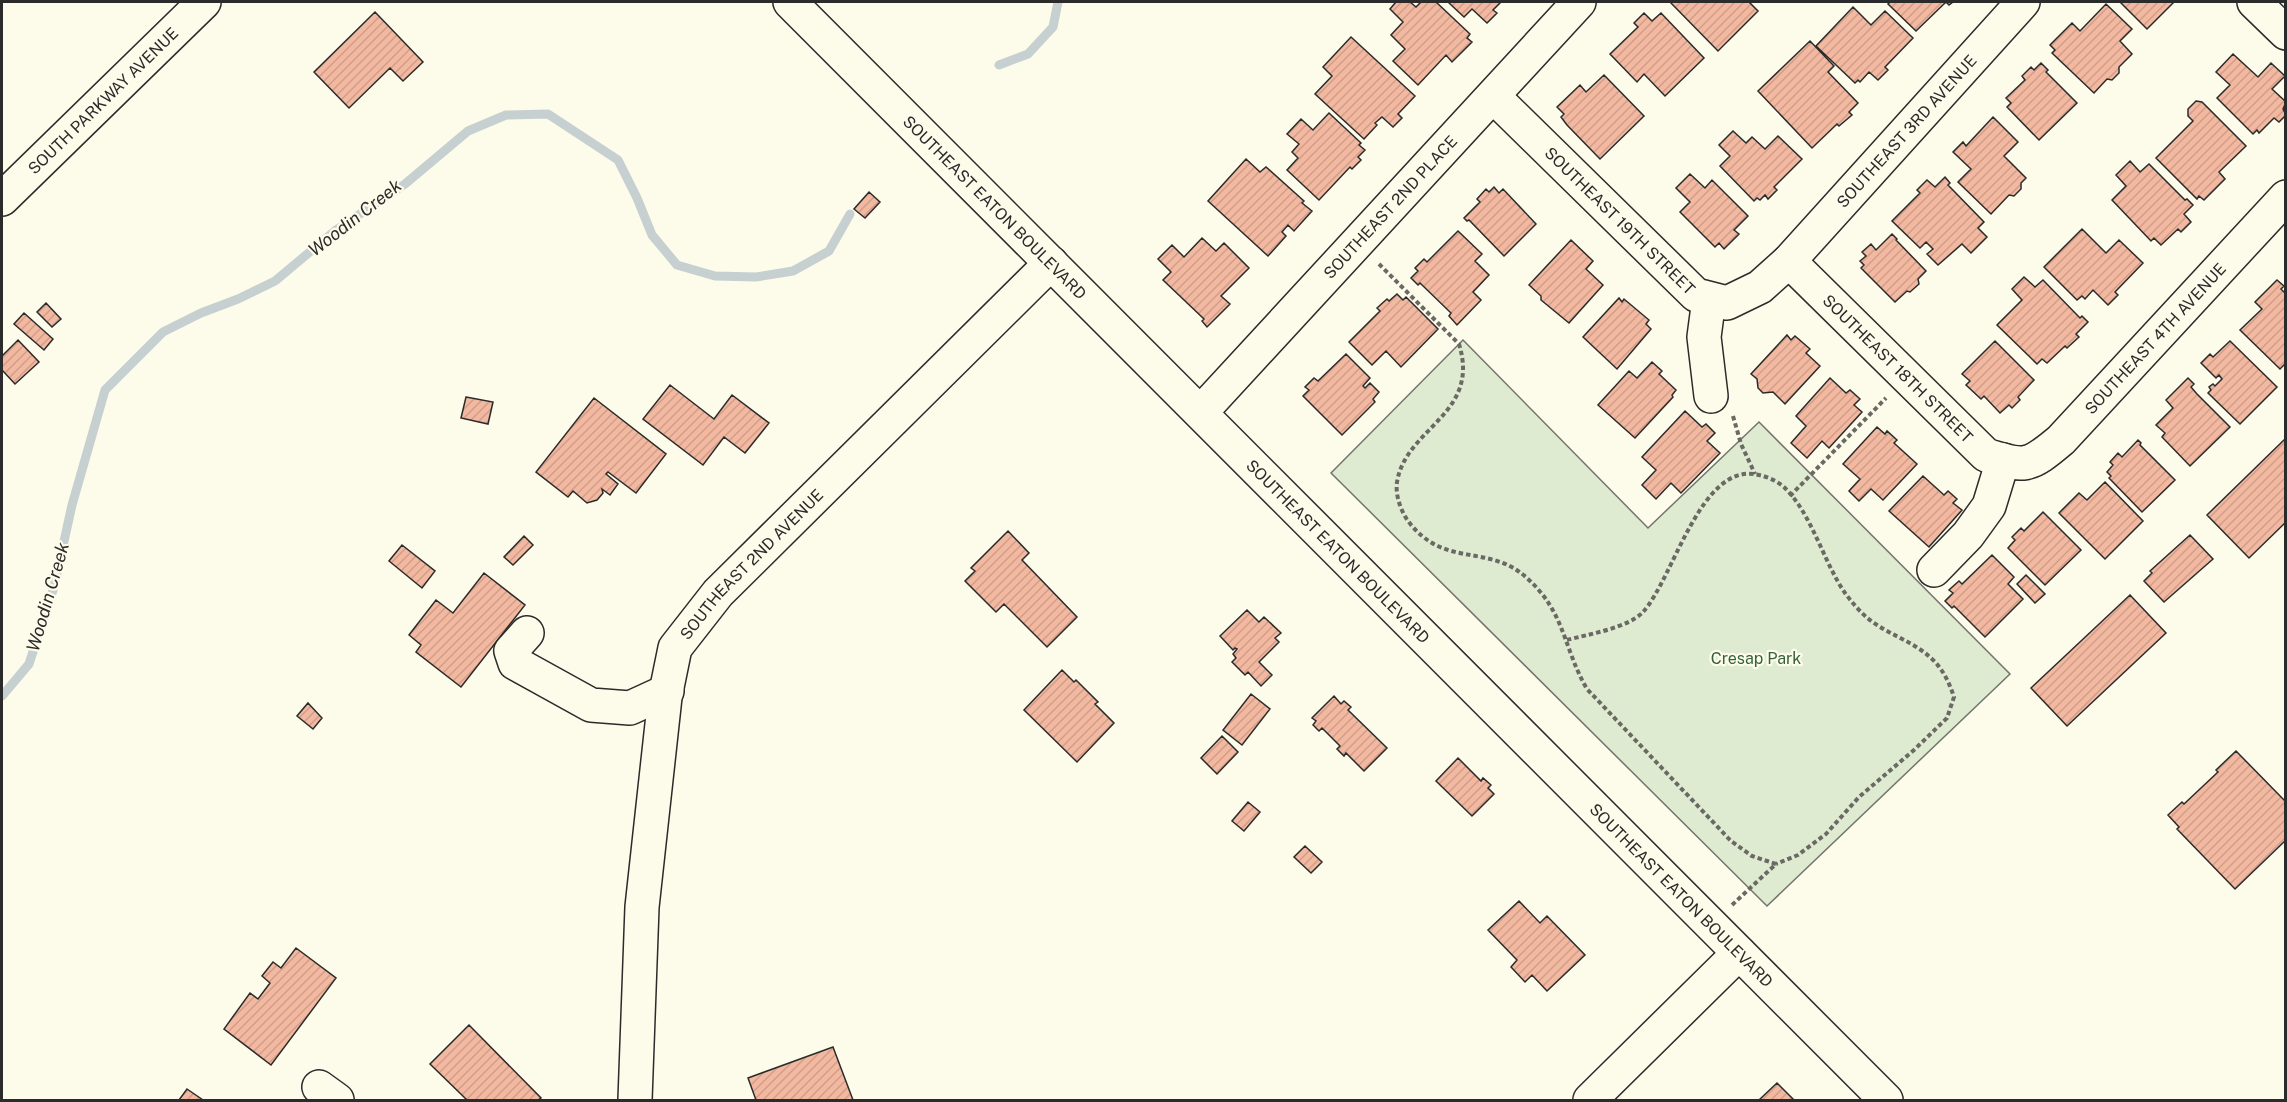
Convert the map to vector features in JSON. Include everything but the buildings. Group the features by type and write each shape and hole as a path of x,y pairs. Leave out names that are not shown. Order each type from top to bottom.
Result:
{"street":[{"name":"SOUTH PARKWAY AVENUE","path":"2,199 204,2"},
{"name":"SOUTHEAST EATON BOULEVARD","path":"790,2 1886,1101"},
{"name":"SOUTHEAST 2ND PLACE","path":"1201,412 1579,2"},
{"name":"SOUTHEAST 3RD AVENUE","path":"1789,261 2023,2"},
{"path":"2254,2 2286,33"},
{"name":"SOUTHEAST 19TH STREET","path":"1493,96 1696,295 1727,303 1760,287 1789,261"},
{"name":"SOUTHEAST 4TH AVENUE","path":"2008,462 2036,460 2061,441 2286,196"},
{"name":"SOUTHEAST 18TH STREET","path":"1789,261 1986,455 2008,462"},
{"name":"SOUTHEAST 2ND AVENUE","path":"635,1101 642,907 667,691 675,648 718,593 1051,264"},
{"path":"1709,298 1704,337 1711,396"},
{"path":"1934,570 1968,535 1989,506 2008,462"},
{"path":"527,633 511,651 515,663 591,705 630,708 667,691"},
{"path":"1590,1101 1739,953"}],"path":[{"path":"1379,264 1459,344 1464,361 1463,380 1453,403 1405,461 1397,483 1401,510 1415,530 1430,543 1459,554 1490,558 1509,565 1526,577 1553,608 1567,640 1575,669 1587,689 1731,841 1752,856 1776,864"},
{"path":"1790,496 1907,377"},
{"path":"1711,396 1732,412 1755,474"},
{"path":"1567,640 1627,623 1642,613 1661,587 1698,512 1712,494 1740,474 1755,474 1769,478 1784,487 1803,514 1837,582 1855,607 1875,624 1931,658 1948,679 1954,697 1947,718 1914,750 1859,796 1826,834 1798,855 1776,864 1740,899"}],"green space":[{"name":"Cresap Park","path":"1463,340 1648,528 1759,422 2010,674 1767,906 1331,473"}],"waterway":[{"name":"Woodin Creek","path":"999,65 1028,54 1053,27 1058,2"},
{"name":"Woodin Creek","path":"2,696 29,664 54,587 72,505 105,390 163,332 275,281 336,230 405,184 468,131 506,115 548,114 618,160 652,235 677,265 715,276 756,277 793,271 829,251 850,214"}]}
